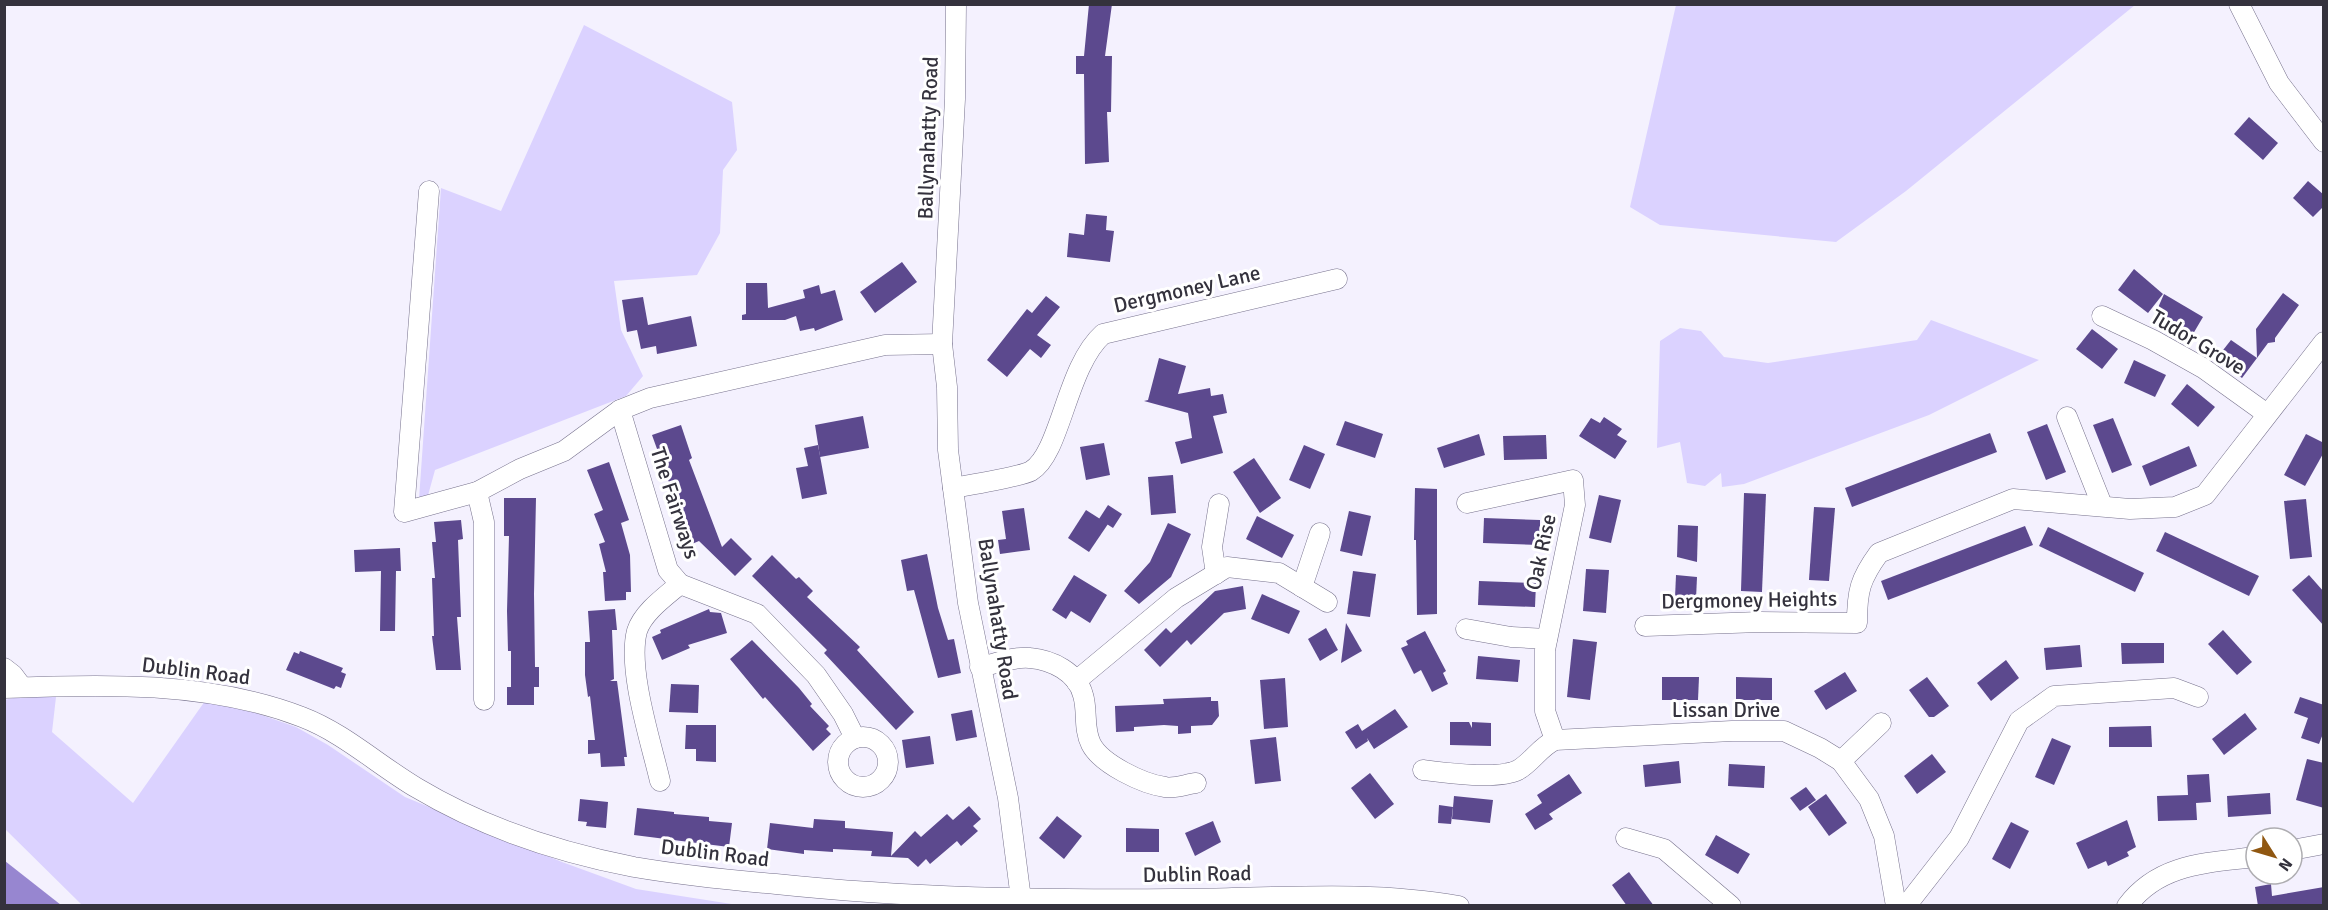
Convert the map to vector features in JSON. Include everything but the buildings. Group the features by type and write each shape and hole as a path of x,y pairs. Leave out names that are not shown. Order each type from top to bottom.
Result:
{"street":[{"name":"Ballynahatty Road","path":"956,4 955,99 942,344 947,387 948,450 968,603 1008,798 1022,899"},
{"path":"2239,4 2279,82 2324,142"},
{"path":"429,191 404,512 477,492 520,468 564,451 620,410 650,398 881,346 942,344"},
{"name":"Dergmoney Lane","path":"953,488 1030,471 1048,453 1072,381 1091,344 1103,334 1337,279"},
{"name":"Tudor Grove","path":"2102,316 2153,340 2203,368 2267,414"},
{"name":"Dergmoney Heights","path":"1645,626 1760,622 1857,623 1857,593 1865,573 1879,553 2013,499 2130,508 2175,507 2205,495 2324,342"},
{"name":"The Fairways","path":"620,410 668,570 680,584 757,614 816,675 843,714 855,738"},
{"path":"2067,417 2102,505"},
{"name":"Oak Rise","path":"1467,503 1573,480 1575,505 1547,639 1545,711 1555,740"},
{"path":"477,492 484,522 484,700"},
{"path":"1216,574 1212,547 1219,504"},
{"path":"1302,587 1320,533"},
{"path":"1076,681 1176,598 1227,567 1279,573 1327,602"},
{"path":"660,781 635,669 638,630 651,610 680,584"},
{"path":"1466,629 1511,637 1547,639"},
{"path":"980,667 1028,657 1059,665 1076,681 1083,694 1085,728 1091,745 1102,759 1129,775 1166,788 1196,783"},
{"path":"4,668 14,675 13,688"},
{"name":"Dublin Road","path":"13,688 119,687 211,693 262,704 305,718 417,788 511,834 634,867 691,876 852,892 1022,899 1419,898 1459,906"},
{"path":"1906,906 1959,838 2019,721 2045,702 2054,696 2174,688 2198,696"},
{"path":"1841,761 1881,723"},
{"name":"Lissan Drive","path":"1555,740 1732,730 1784,731 1841,761 1869,799 1884,836 1896,906"},
{"path":"1424,770 1471,776 1518,770 1544,746 1555,740"},
{"path":"1626,838 1664,849 1731,906"},
{"path":"2304,848 2324,844"},
{"path":"2127,906 2140,889 2156,877 2200,864 2244,858"}],"shaded area":[{"path":"1676,4 2135,5 1906,191 1836,242 1660,225 1630,207"},
{"path":"584,25 732,102 737,150 723,170 720,233 697,275 614,281 621,330 643,376 626,396 435,470 427,499 419,499 441,188 501,211"},
{"path":"1931,320 2039,360 1929,415 1744,484 1722,487 1721,473 1705,486 1687,483 1680,442 1657,448 1660,341 1680,328 1701,331 1724,357 1768,363 1917,340"},
{"path":"24,696 56,697 52,732 133,803 205,701 256,713 296,727 328,745 405,797 562,862 636,889 738,905 82,905 5,829 4,700"},
{"path":"5,861 61,905 5,905"}]}
